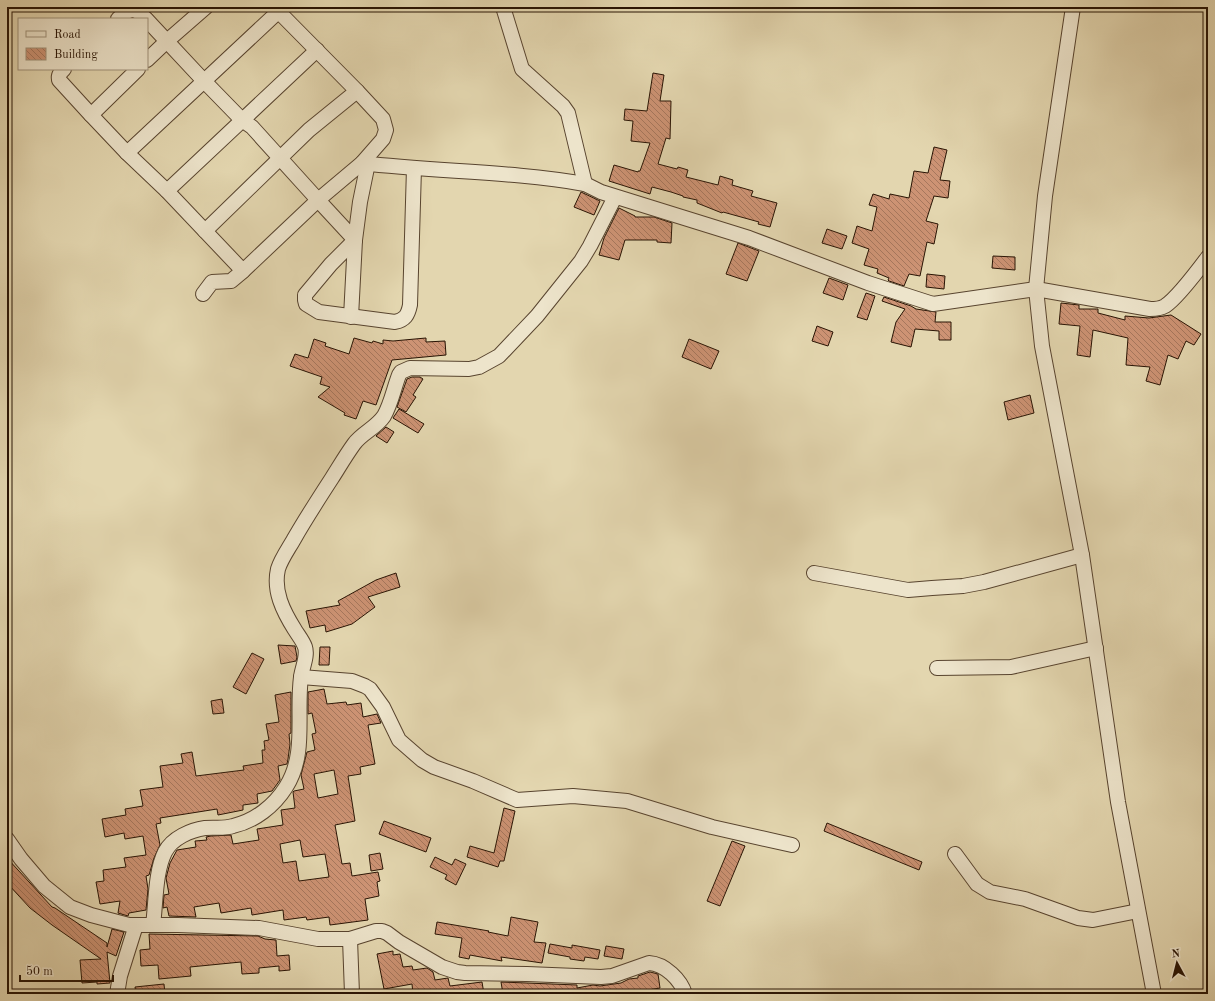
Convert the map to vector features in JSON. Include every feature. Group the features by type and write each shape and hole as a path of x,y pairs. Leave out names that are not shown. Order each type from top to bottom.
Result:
{"street":[{"path":"148,59 206,7"},
{"path":"503,7 522,69 563,106 568,113 585,184"},
{"path":"1073,7 1045,196 1036,289 1042,346 1082,555 1118,802 1154,994"},
{"path":"119,18 132,9 141,14 144,18"},
{"path":"127,154 204,81 276,9 383,119 386,130 383,139 365,163 318,200 231,281 212,282 204,294"},
{"path":"148,22 242,120 252,127 355,240"},
{"path":"166,191 317,50"},
{"path":"63,70 60,72 59,80 91,116 243,271"},
{"path":"91,116 137,70"},
{"path":"205,231 309,130 357,91"},
{"path":"365,163 529,176 585,184 615,197 749,238 868,283 933,304 1036,289 1150,309 1158,308 1164,306 1174,297 1208,257"},
{"path":"351,317 355,240 365,163"},
{"path":"355,240 331,264 305,295 306,304 319,312 395,322 401,321 409,312 410,305 414,168"},
{"path":"153,925 159,874 166,850 179,838 197,830 232,826 258,816 279,798 292,777 299,744 301,720 301,678 306,650 303,642 282,608 278,596 278,569 300,530 355,443 380,421 384,415 401,372 410,368 479,367 499,356 537,316 581,261 615,197"},
{"path":"814,573 908,590 963,586 984,582 1082,555"},
{"path":"937,668 1011,667 1096,648"},
{"path":"301,678 352,681 365,686 383,707 399,740 422,760 434,767 473,781 517,800 573,796 627,800 712,827 792,845"},
{"path":"7,839 21,859 44,886 70,906 91,915 136,925 259,928 310,939 350,939 376,931 382,931 442,967 465,973 527,974 601,978 612,976 650,963 663,967 680,983 685,994"},
{"path":"955,854 977,884 990,892 1025,899 1078,918 1093,920 1138,911"},
{"path":"117,994 120,976 136,925"},
{"path":"350,939 352,994"}],"building":[{"path":"653,73 664,75 660,101 671,101 670,139 666,138 658,164 688,170 686,177 718,185 720,176 733,180 732,185 753,191 751,196 777,203 770,227 758,224 759,222 723,212 722,213 697,203 697,200 683,197 671,192 652,187 650,194 609,181 614,165 638,172 640,171 650,143 631,141 633,121 624,120 625,109 647,111"},
{"path":"934,147 947,150 940,180 950,181 948,198 934,196 926,221 938,224 934,244 927,242 920,276 909,274 904,286 889,281 889,278 877,273 878,269 864,265 869,249 852,243 857,226 872,231 877,207 869,205 873,194 889,199 890,194 909,198 914,171 928,173"},
{"path":"581,192 600,201 594,215 574,207"},
{"path":"619,208 635,217 654,217 672,223 671,243 657,242 657,240 625,240 619,260 599,255 604,238"},
{"path":"827,229 847,236 842,249 822,243"},
{"path":"738,243 759,251 747,281 726,274"},
{"path":"993,256 1015,257 1015,270 992,268"},
{"path":"927,274 945,276 944,289 926,287"},
{"path":"829,278 848,285 843,300 823,293"},
{"path":"866,293 875,296 867,320 857,317"},
{"path":"884,297 916,309 936,312 935,322 951,322 951,340 939,340 939,331 915,329 911,347 891,342 896,322 905,309 882,301"},
{"path":"1061,303 1079,305 1079,309 1098,309 1098,313 1125,320 1125,316 1149,318 1171,315 1201,334 1194,345 1186,341 1178,359 1168,355 1160,385 1146,381 1150,367 1126,365 1128,338 1093,330 1090,357 1077,355 1080,326 1059,324"},
{"path":"817,326 833,332 828,346 812,341"},
{"path":"354,338 372,343 373,341 383,344 383,340 393,341 426,338 426,342 445,341 446,355 392,360 376,405 363,401 356,419 344,415 345,413 318,397 330,387 320,384 322,377 290,366 295,354 308,358 314,339 326,343 325,346 349,354"},
{"path":"689,339 719,351 711,369 682,357"},
{"path":"412,377 420,377 423,379 413,395 416,397 406,412 397,407 407,379"},
{"path":"1030,395 1034,413 1008,420 1004,402"},
{"path":"399,409 424,424 418,433 393,418"},
{"path":"386,427 394,432 387,443 376,436"},
{"path":"396,573 400,587 368,597 375,607 352,624 326,632 325,625 310,628 306,611 340,605 338,601 376,580"},
{"path":"278,645 295,646 297,657 296,661 281,664"},
{"path":"320,647 330,647 329,665 319,665"},
{"path":"252,653 264,659 246,694 233,687"},
{"path":"324,689 327,704 346,702 347,705 361,703 363,717 377,714 381,723 368,725 375,764 360,767 361,774 348,776 355,821 335,825 342,864 350,863 352,876 378,872 380,881 377,882 379,896 365,899 368,920 330,925 329,917 307,920 306,917 284,920 283,910 252,915 251,908 221,913 219,903 194,907 196,917 169,916 167,907 163,908 164,895 169,894 166,878 170,863 177,850 196,847 195,841 207,840 206,837 211,836 231,835 233,844 259,840 257,829 283,825 281,810 295,808 293,792 304,789 301,775 307,752 315,750 312,734 316,733 312,713 308,714 308,692","holes":["334,770 338,794 318,798 314,774","300,840 303,857 325,854 329,877 299,881 296,861 283,863 280,844"]},
{"path":"291,692 291,733 289,734 290,744 288,759 287,764 278,766 280,780 272,791 257,794 258,803 243,805 243,810 218,815 217,809 160,818 161,823 156,824 160,845 149,875 146,876 148,889 146,910 129,913 128,916 118,913 120,901 100,904 96,882 104,881 103,870 126,867 124,858 146,855 143,836 125,839 124,833 105,837 102,819 126,815 125,809 143,806 140,790 163,787 160,766 183,763 181,754 192,752 196,776 244,770 243,766 263,763 262,750 265,750 264,741 269,740 266,724 279,722 275,695"},
{"path":"222,699 224,713 213,714 211,701"},
{"path":"504,808 515,811 504,861 500,861 498,867 467,857 470,846 494,853"},
{"path":"384,821 431,838 426,852 379,834"},
{"path":"827,823 922,862 919,870 824,831"},
{"path":"732,841 745,846 720,906 707,901"},
{"path":"380,853 383,869 371,871 369,855"},
{"path":"435,857 452,865 455,859 466,864 456,885 445,879 447,875 430,867"},
{"path":"7,858 52,907 107,943 107,947 112,929 124,932 116,956 107,952 110,983 82,983 80,960 101,959 30,908 7,883"},
{"path":"511,917 538,922 534,942 546,943 542,963 501,957 502,961 470,955 469,959 459,957 462,938 435,934 437,922 489,931 488,932 508,936"},
{"path":"149,934 258,936 265,939 276,940 277,956 289,955 290,970 279,971 279,966 259,968 259,973 242,974 241,962 190,967 191,976 159,979 158,965 141,966 140,950 150,949"},
{"path":"550,944 572,948 572,945 600,950 598,959 585,957 584,961 548,953"},
{"path":"606,946 624,949 622,959 604,956"},
{"path":"393,951 393,955 400,954 403,967 412,966 413,970 427,968 433,972 435,980 448,978 450,986 482,982 484,994 413,994 412,984 384,989 377,954"},
{"path":"650,972 658,974 660,988 624,994 503,994 501,982 577,985 577,988 621,983 629,979 638,978 638,976"},
{"path":"164,984 165,994 136,994 135,987"}]}
